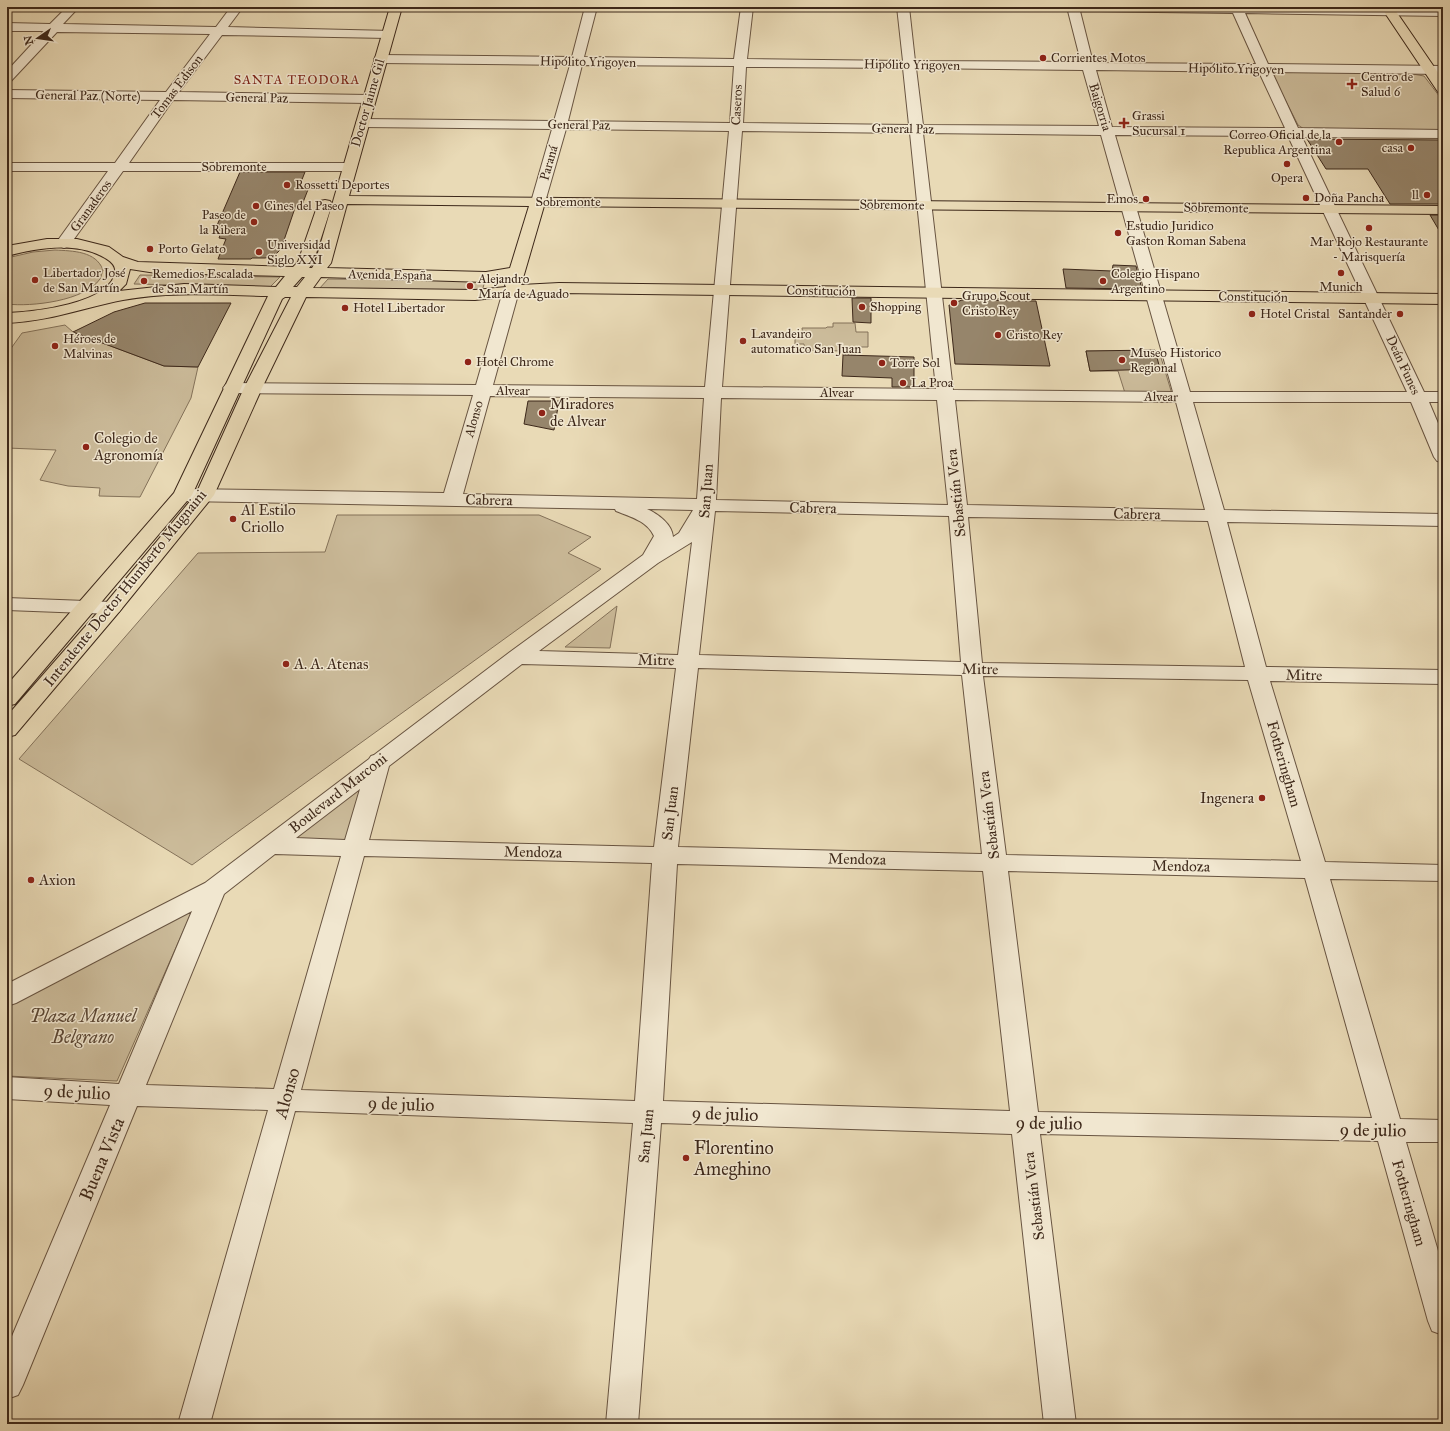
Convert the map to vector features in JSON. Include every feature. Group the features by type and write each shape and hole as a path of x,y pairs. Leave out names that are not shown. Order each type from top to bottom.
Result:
{"main road":[{"name":"Doctor Jaime Gil","path":"341,200 343,162 362,99 380,59 384,7"},
{"name":"Doctor Jaime Gil","path":"362,99 362,81 382,34 396,7"},
{"path":"1389,9 1437,70 1443,88"},
{"name":"Intendente Doctor Humberto Mugnaini","path":"7,698 183,495 275,298 305,263 343,162"},
{"name":"Intendente Doctor Humberto Mugnaini","path":"7,730 112,608 205,495 253,388 301,292 323,264 341,200"},
{"name":"Sobremonte","path":"341,200 1443,210"},
{"name":"Alonso","path":"511,292 538,202"},
{"name":"Avenida España","path":"7,251 38,245 64,243 88,246 108,252 120,261 136,266 156,268 486,277 517,272"},
{"path":"7,318 36,317 65,311 90,303 108,293 119,282 123,271 120,261"},
{"name":"Constitución","path":"511,292 559,288 1443,299"},
{"name":"Avenida España","path":"90,303 124,294 184,289 475,295 511,292"}],"street":[{"path":"7,78 73,7"},
{"name":"Tomas Edison","path":"118,168 168,97 237,7"},
{"name":"Paraná","path":"538,202 591,7"},
{"name":"Caseros","path":"729,203 740,63 747,7"},
{"name":"Sebastián Vera","path":"903,7 946,394 972,669 1060,1424"},
{"path":"1020,7 1389,9 1443,12"},
{"name":"Baigorria","path":"1073,7 1088,66 1129,207"},
{"name":"Deán Funes","path":"1236,8 1328,209 1418,397 1443,457"},
{"path":"7,27 382,34"},
{"name":"Hipólito Yrigoyen","path":"380,59 1437,70"},
{"name":"General Paz (Norte)","path":"7,94 168,97"},
{"name":"General Paz","path":"168,97 362,99"},
{"name":"General Paz","path":"357,119 560,125 1443,134"},
{"name":"Sobremonte","path":"7,167 118,168 343,162"},
{"name":"Granaderos","path":"64,243 118,168"},
{"name":"San Juan","path":"622,1424 648,1112 665,855 706,505 713,392 729,203"},
{"name":"Fotheringham","path":"1129,207 1216,515 1257,674 1315,869 1443,1321"},
{"name":"Alonso","path":"452,499 511,292"},
{"name":"Alvear","path":"232,388 1183,397 1443,397"},
{"name":"Cabrera","path":"183,495 452,499 958,511 1443,520"},
{"name":"Boulevard Marconi","path":"611,503 648,517 660,526 664,536 651,559"},
{"name":"Boulevard Marconi","path":"7,996 214,889 379,761 517,657 651,559 686,537 706,505"},
{"path":"7,604 112,608"},
{"name":"Mitre","path":"517,657 688,660 972,669 1443,677"},
{"name":"Alonso","path":"194,1424 379,761"},
{"name":"Mendoza","path":"270,846 1443,873"},
{"name":"Buena Vista","path":"7,1385 214,889"},
{"name":"9 de julio","path":"7,1088 129,1095 648,1112 1026,1123 1443,1131"}],"green space":[{"path":"1281,71 1407,73 1424,76 1443,101 1443,132 1304,129 1298,125 1273,76"},
{"path":"55,250 83,253 95,259 103,270 100,279 93,287 83,293 57,301 17,305 7,304 7,258 33,252"},
{"path":"140,275 280,277 270,287 134,284"},
{"path":"328,279 485,281 482,291 319,289"},
{"path":"833,323 855,323 856,332 868,332 868,347 856,347 855,355 843,355 842,351 804,350 804,344 795,344 795,335 803,335 802,328 833,327"},
{"name":"Colegio de Agronomía","path":"65,325 73,332 164,366 198,367 191,398 140,497 99,496 100,488 68,486 40,480 56,450 7,448 7,354 22,333"},
{"path":"1086,351 1159,351 1172,394 1125,393 1118,371 1090,371"},
{"name":"A. A. Atenas","path":"337,515 539,515 591,537 568,553 601,569 192,865 19,759 198,553 325,552"},
{"path":"617,606 610,648 565,647"},
{"path":"371,776 349,842 286,841"},
{"name":"Plaza Manuel Belgrano","path":"193,909 117,1081 7,1076 7,1007"}],"building":[{"path":"1307,139 1443,140 1443,204 1390,204 1368,169 1326,169"},
{"name":"Paseo de la Ribera","path":"240,172 305,172 299,187 309,187 302,205 296,205 281,249 274,256 251,259 218,259 226,239 219,238 222,230 215,230"},
{"path":"1430,215 1443,215 1443,237"},
{"name":"Colegio Hispano Argentino","path":"1113,265 1136,266 1142,289 1066,288 1063,269 1112,271"},
{"name":"Shopping","path":"852,298 871,298 871,323 853,322"},
{"name":"Cristo Rey","path":"962,300 1036,301 1050,366 955,364 949,305"},
{"path":"145,303 231,303 198,367 164,366 73,332 114,312"},
{"name":"Museo Historico Regional","path":"1155,350 1160,369 1090,371 1086,351"},
{"name":"Torre Sol","path":"843,355 914,357 914,387 892,387 892,378 842,376"},
{"name":"Miradores de Alvear","path":"528,401 559,401 554,430 524,424"}],"place":[{"name":"Corrientes Motos","path":"1043,58"},
{"name":"Centro de Salud 6","path":"1352,84"},
{"name":"Grassi Sucursal 1","path":"1124,123"},
{"name":"Correo Oficial de la Republica Argentina","path":"1339,142"},
{"name":"casa","path":"1411,148"},
{"name":"Opera","path":"1287,164"},
{"name":"Rossetti Deportes","path":"287,185"},
{"name":"ll","path":"1427,195"},
{"name":"Doña Pancha","path":"1306,198"},
{"name":"Emos","path":"1146,199"},
{"name":"Cines del Paseo","path":"256,206"},
{"name":"Paseo de la Ribera","path":"254,222"},
{"name":"Mar Rojo Restaurante - Marisquería","path":"1369,228"},
{"name":"Estudio Juridico Gaston Roman Sabena","path":"1118,233"},
{"name":"Porto Gelato","path":"150,249"},
{"name":"Universidad Siglo XXI","path":"259,252"},
{"name":"Munich","path":"1341,273"},
{"name":"Libertador José de San Martín","path":"35,280"},
{"name":"Remedios Escalada de San Martín","path":"144,281"},
{"name":"Colegio Hispano Argentino","path":"1103,281"},
{"name":"Alejandro María de Aguado","path":"470,286"},
{"name":"Grupo Scout Cristo Rey","path":"954,303"},
{"name":"Shopping","path":"862,307"},
{"name":"Hotel Libertador","path":"345,308"},
{"name":"Hotel Cristal","path":"1252,314"},
{"name":"Santander","path":"1400,314"},
{"name":"Cristo Rey","path":"998,335"},
{"name":"Lavandeiro automatico San Juan","path":"743,341"},
{"name":"Héroes de Malvinas","path":"55,346"},
{"name":"Museo Historico Regional","path":"1122,360"},
{"name":"Hotel Chrome","path":"468,362"},
{"name":"Torre Sol","path":"882,363"},
{"name":"La Proa","path":"903,383"},
{"name":"Miradores de Alvear","path":"542,413"},
{"name":"Colegio de Agronomía","path":"86,447"},
{"name":"Al Estilo Criollo","path":"233,519"},
{"name":"A. A. Atenas","path":"286,664"},
{"name":"Ingenera","path":"1262,798"},
{"name":"Axion","path":"31,880"},
{"name":"Florentino Ameghino","path":"686,1158"}],"district":[{"name":"SANTA TEODORA","path":"297,80"}]}
